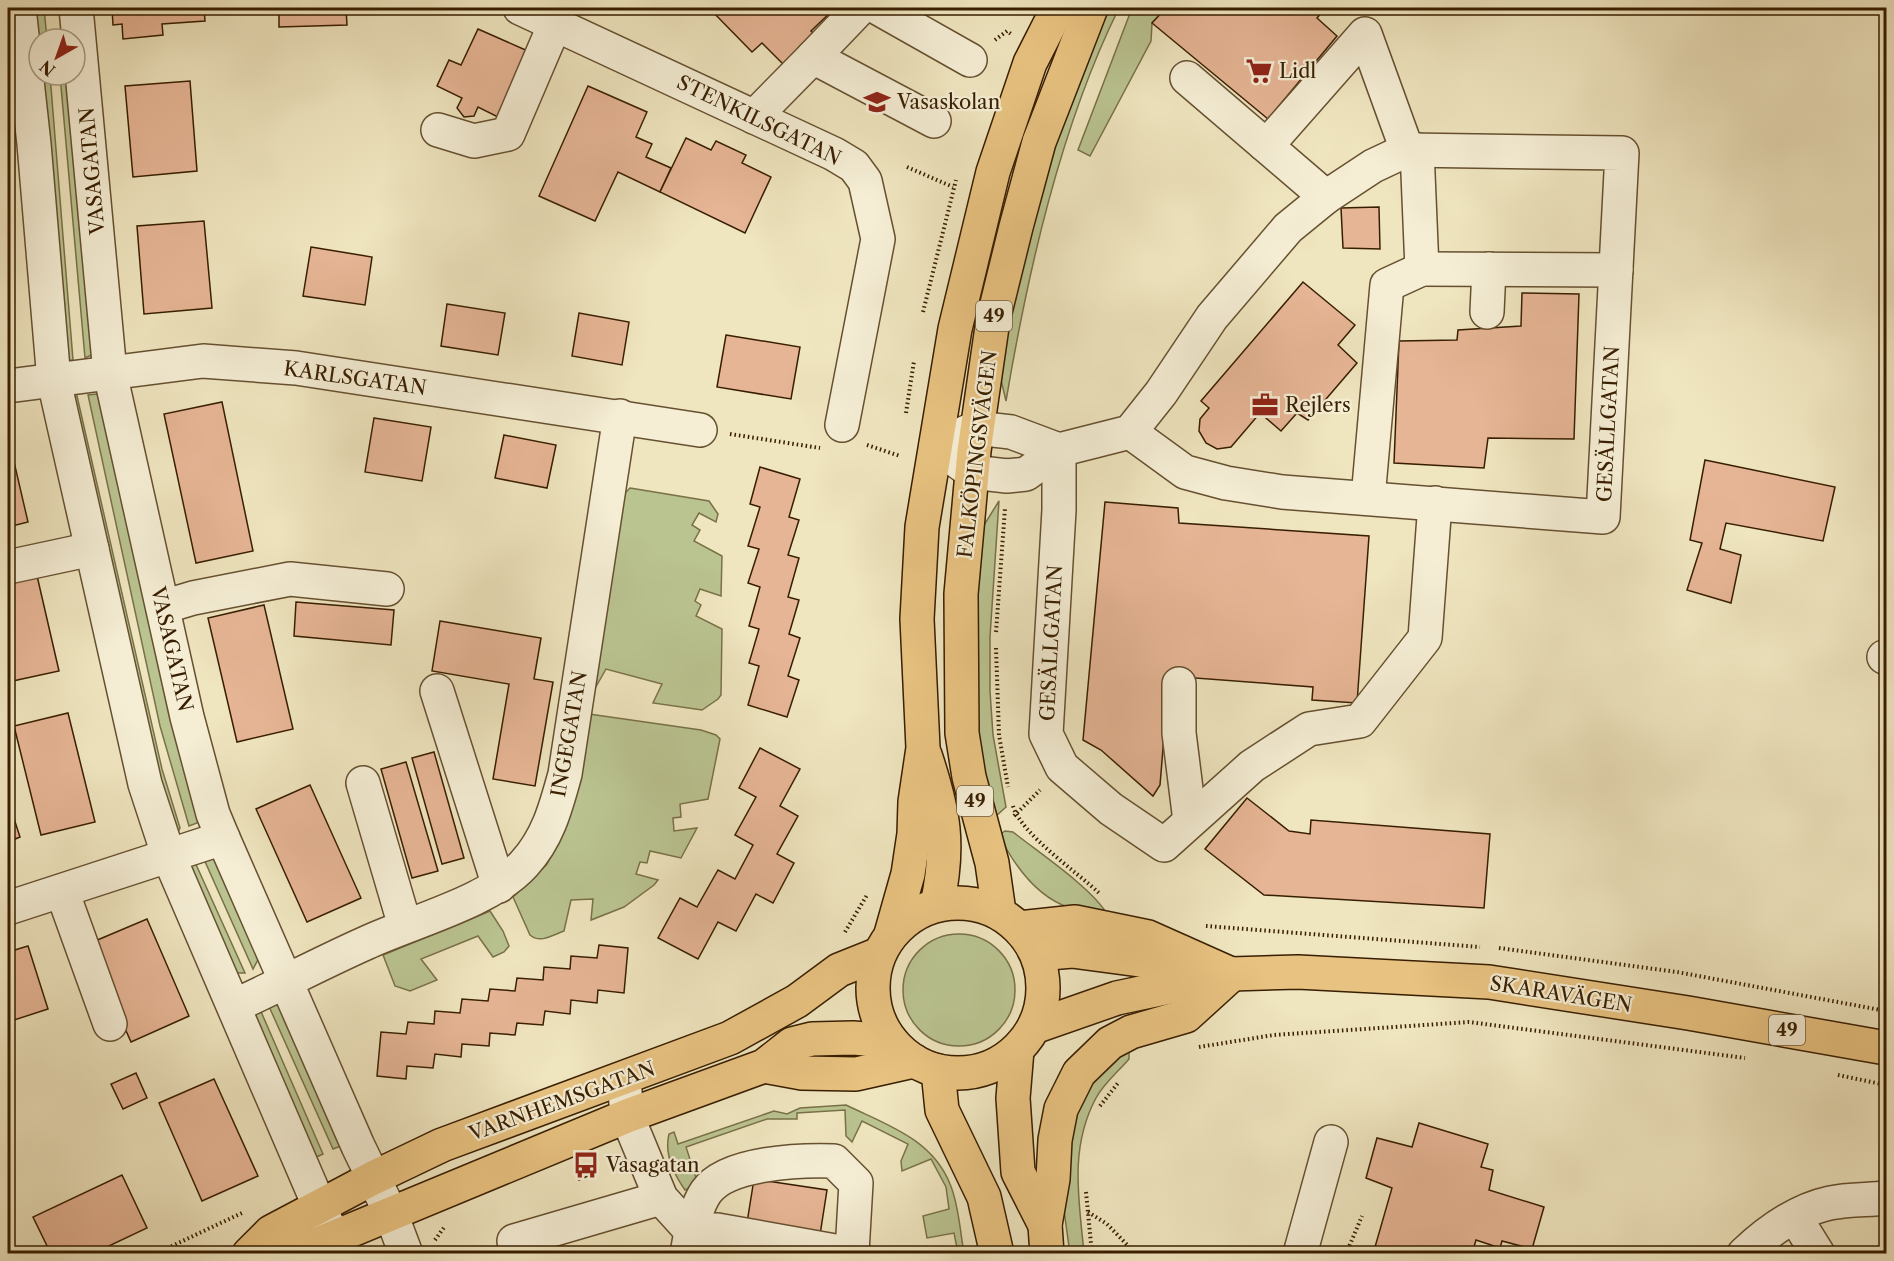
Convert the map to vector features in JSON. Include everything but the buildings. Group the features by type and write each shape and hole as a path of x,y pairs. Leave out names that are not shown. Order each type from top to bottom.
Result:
{"main road":[{"name":"FALKÖPINGSVÄGEN","path":"885,944 908,874 923,748 917,619 922,527 955,329 993,172 1030,63 1058,8"},
{"name":"FALKÖPINGSVÄGEN","path":"1018,931 992,863 969,777 962,733 961,594 976,428 993,320 1039,142 1091,8"},
{"name":"FALKÖPINGSVÄGEN","path":"923,748 941,802 945,835 945,870 937,905"},
{"path":"885,944 912,915 937,905 958,902 979,905 1018,931 1072,951 1147,961 1187,938"},
{"name":"49","path":"885,944 873,976 873,999 879,1021 914,1058 959,1073 980,1070 1000,1062 1026,1039 1042,1004 1043,978 1018,931"},
{"name":"SKARAVÄGEN","path":"1187,938 1232,975"},
{"name":"VARNHEMSGATAN","path":"249,1254 271,1232 373,1178 442,1145 730,1038 797,1001 839,970 885,944"},
{"name":"SKARAVÄGEN","path":"1026,1039 1117,998 1232,975 1299,972 1489,982 1688,1013 1887,1048"},
{"path":"1046,1239 1061,1109 1079,1073 1110,1043 1131,1032 1186,1016 1232,975"},
{"path":"1026,1039 1013,1098 1018,1172 1046,1239"},
{"path":"914,1058 984,1197 997,1254"},
{"name":"VARNHEMSGATAN","path":"294,1254 337,1245 391,1214 627,1116 764,1066 802,1073 856,1074 914,1058"}],"street":[{"path":"19,8 54,381 145,784 169,857 337,1245"},
{"name":"VASAGATAN","path":"76,8 110,373 188,717 213,814 373,1178 391,1214 418,1248"},
{"name":"STENKILSGATAN","path":"520,8 854,166 865,181 878,239 842,425"},
{"path":"754,117 860,8"},
{"path":"878,8 970,60"},
{"path":"438,130 474,141 508,134 555,24"},
{"path":"1264,144 1277,134 1365,34 1412,150 1422,269"},
{"path":"813,57 934,121"},
{"path":"1187,78 1326,197"},
{"path":"1059,450 1011,432 976,428 936,446 972,472 1007,476 1026,474 1059,450 1130,432 1155,381 1288,228 1326,197 1373,166 1412,150 1622,153 1616,270 1422,269 1387,285 1368,498"},
{"path":"1487,312 1489,269"},
{"name":"GESÄLLGATAN","path":"1130,432 1185,472 1226,483 1282,492 1603,517 1616,270"},
{"name":"KARLSGATAN","path":"8,386 203,361 296,368 700,430"},
{"name":"INGEGATAN","path":"234,1006 405,926 499,886 523,865 542,842 559,797 620,416"},
{"name":"GESÄLLGATAN","path":"1059,450 1059,510 1046,734 1062,767 1111,809 1164,844 1252,766 1309,729 1360,720 1425,638 1435,503"},
{"path":"8,567 92,549"},
{"path":"163,607 193,598 290,579 387,589"},
{"path":"1179,684 1179,733 1190,821"},
{"path":"437,691 499,886"},
{"path":"363,783 405,926"},
{"path":"8,908 223,838"},
{"path":"62,891 110,1024"},
{"path":"624,1079 627,1116 662,1198 702,1242 853,1253 856,1183 834,1161 795,1160 727,1175 706,1191 702,1242"},
{"path":"1300,1254 1331,1142"},
{"path":"514,1241 662,1198"},
{"path":"1744,1254 1759,1239 1795,1217 1829,1203 1887,1198"},
{"path":"1795,1217 1818,1254"}],"path":[{"path":"907,167 953,187"},
{"path":"8,340 14,340"},
{"path":"700,430 830,450 840,441 842,425"},
{"path":"996,633 1006,497"},
{"path":"996,645 999,735 1007,785 1016,815 1051,852 1102,895"},
{"path":"843,935 871,886"},
{"path":"1187,938 1514,950 1677,972 1887,1011"},
{"path":"1194,1048 1274,1035 1469,1022 1688,1053 1754,1059"},
{"path":"1832,1074 1887,1085"},
{"path":"1100,1107 1119,1081"},
{"path":"1085,1181 1092,1254"},
{"path":"1088,1212 1107,1224 1136,1254"},
{"path":"1346,1254 1362,1216"},
{"path":"418,1248 438,1237 449,1220"}],"green space":[{"path":"31,8 44,8 46,27 33,27"},
{"path":"1102,8 1119,8 1080,100 1049,200 1025,301 1006,401 997,363 1023,240"},
{"path":"1132,8 1166,8 1152,23 1151,41 1090,156 1078,150"},
{"path":"38,87 51,87 73,360 62,361"},
{"path":"61,87 75,87 94,354 85,358"},
{"path":"97,394 103,400 199,819 197,823 189,826 160,726 88,395"},
{"path":"77,396 162,769 180,828 178,832 173,833 65,400"},
{"path":"630,488 709,501 718,514 716,522 699,513 692,525 700,530 694,541 722,556 721,596 700,589 695,601 701,605 696,616 722,629 721,695 702,710 653,703 662,684 606,669 593,692 624,494"},
{"path":"999,501 990,637 990,691 993,735 1006,807 996,816 984,792 972,689 979,553 984,525"},
{"path":"589,714 701,730 716,735 720,739 708,799 680,804 681,817 673,818 674,831 697,828 681,858 650,851 647,863 640,862 636,874 658,880 654,885 624,907 591,920 593,899 571,900 564,931 538,939 530,935 513,897 547,864 568,822"},
{"path":"1005,831 1013,832 1064,871 1090,893 1107,914 1070,908 1058,903 1037,888 1027,879 1005,846 999,835"},
{"path":"203,857 219,858 260,956 253,969"},
{"path":"194,860 245,973 235,973 187,862"},
{"path":"490,911 503,931 509,946 504,952 493,957 478,936 421,959 437,980 410,991 395,986 383,955"},
{"path":"959,934 981,938 999,950 1011,968 1015,990 1011,1012 999,1030 981,1042 959,1046 937,1042 919,1030 907,1012 903,990 907,968 919,950 937,938"},
{"path":"267,1002 280,1006 343,1145 333,1149"},
{"path":"259,1007 323,1154 312,1159 253,1017"},
{"path":"1129,1047 1129,1059 1099,1093 1082,1136 1078,1194 1084,1253 1070,1254 1063,1203 1067,1133 1090,1082"},
{"path":"846,1105 907,1135 932,1155 953,1192 964,1253 958,1253 954,1233 927,1238 923,1216 949,1209 946,1187 931,1159 902,1171 901,1161 908,1144 862,1121 852,1142 846,1136 845,1110 797,1113 797,1119 767,1119 686,1147 698,1184 685,1190 671,1163 668,1141 669,1134 674,1132 678,1144 774,1111 787,1114 800,1108"}],"place":[{"name":"Lidl","path":"1259,71"},
{"name":"Vasaskolan","path":"877,102"},
{"name":"Rejlers","path":"1265,405"},
{"name":"Vasagatan","path":"586,1165"}]}
